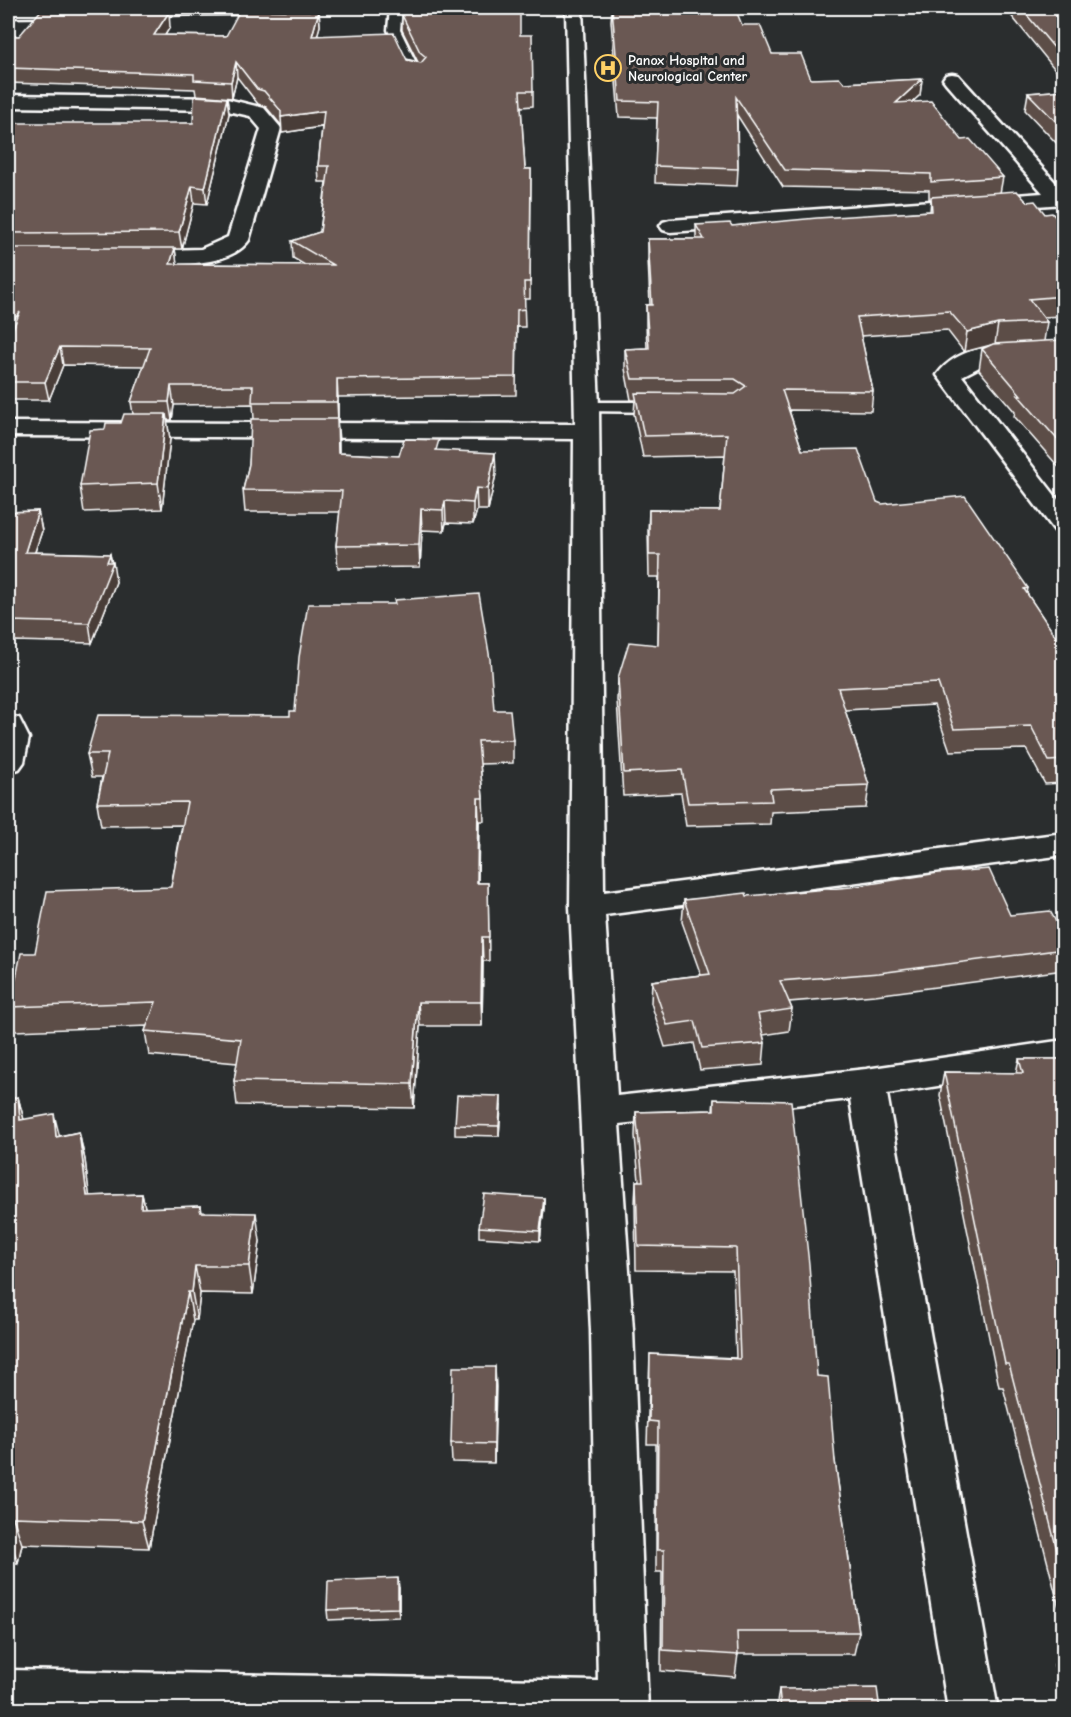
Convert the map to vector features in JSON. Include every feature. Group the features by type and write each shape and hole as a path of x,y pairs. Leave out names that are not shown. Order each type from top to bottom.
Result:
{"street":[{"path":"8,12 302,8"},
{"path":"8,1694 623,1708 612,1330 601,1112 587,906 586,419 574,8"},
{"path":"952,79 1061,198"},
{"path":"8,101 223,104 257,112 271,128 238,240 226,250 204,257 112,258"},
{"path":"670,226 1061,198"},
{"path":"1064,351 978,356 958,364 948,375 1064,525"},
{"path":"8,429 586,419"},
{"path":"8,725 15,738 8,762"},
{"path":"587,906 1064,844"},
{"path":"601,1112 866,1083 1064,1053"},
{"path":"866,1083 974,1710"}],"lane":[{"path":"396,8 394,30 414,71 418,73"},
{"path":"586,419 677,407"}],"building":[{"path":"43,8 116,8 115,10 169,12 154,35 226,36 240,10 319,11 312,36 394,33 407,60 421,63 426,57 420,52 402,15 402,8 520,8 520,35 532,35 533,91 520,91 525,169 531,169 530,282 524,282 525,309 517,310 516,377 337,379 337,402 252,402 253,386 171,386 169,402 131,402 150,348 60,347 45,382 8,382 8,340 20,312 8,326 8,248 175,248 170,264 333,265 292,241 320,232 329,166 318,166 324,111 281,117 281,111 264,91 257,89 236,62 231,82 194,80 194,74 8,68 8,36 19,36"},
{"path":"612,8 735,8 742,25 760,25 772,54 801,54 811,79 840,78 844,83 922,79 896,103 931,101 962,140 970,139 1003,177 931,182 931,174 785,170 736,97 738,169 655,166 658,102 620,101"},
{"path":"1021,8 1064,8 1064,57 1061,56"},
{"path":"1064,90 1064,130 1028,93"},
{"path":"194,96 227,98 205,188 192,186 179,232 8,233 8,131 11,123 193,123"},
{"path":"1017,191 1027,202 1035,201 1045,214 1052,213 1064,227 1064,296 1029,299 1047,322 998,324 967,332 949,311 857,317 873,391 782,390 802,450 858,449 877,502 882,504 965,496 1028,588 1024,589 1064,649 1064,760 1049,761 1031,726 954,729 938,683 838,688 869,785 770,789 772,801 688,803 682,770 624,773 618,678 629,642 658,645 660,555 649,555 649,510 720,511 727,434 644,436 635,393 735,394 746,386 735,379 632,379 625,349 649,348 646,305 652,305 648,239 704,239 696,225 730,223 732,226 932,211 931,197"},
{"path":"1062,340 1064,342 1064,447 1018,395 1021,395 982,349 993,344"},
{"path":"124,414 166,414 158,483 80,486 90,430 105,429 106,423 121,423"},
{"path":"251,419 337,419 338,453 399,456 404,439 439,440 436,450 495,453 488,489 476,488 473,503 445,501 443,510 421,509 419,545 336,546 342,491 243,490 249,464"},
{"path":"38,511 25,552 110,554 107,562 113,562 89,623 10,621 8,625 8,512"},
{"path":"479,594 490,659 494,710 510,710 513,740 478,741 483,798 478,798 477,883 488,883 489,937 482,937 481,1002 418,1002 412,1084 234,1081 241,1039 145,1031 156,1002 10,1007 21,953 35,953 47,891 171,887 187,802 97,803 108,754 87,754 98,715 290,716 290,711 295,711 299,657 308,604 395,604 394,600"},
{"path":"989,869 1010,915 1050,911 1064,936 1064,949 879,973 780,981 792,1009 758,1014 765,1043 702,1048 695,1021 667,1025 652,981 710,974 684,900 746,893 747,896 851,887 938,873"},
{"path":"1019,1059 1064,1059 1064,1577 1009,1364 1005,1364 944,1072 1023,1073"},
{"path":"457,1095 501,1096 499,1126 455,1125"},
{"path":"18,1097 20,1120 54,1114 56,1137 79,1132 87,1196 142,1194 141,1208 201,1206 200,1212 256,1213 249,1266 195,1266 192,1292 188,1292 142,1521 13,1517 8,1537 8,1099"},
{"path":"714,1099 791,1101 809,1264 817,1376 828,1377 835,1461 859,1632 737,1632 738,1655 663,1650 664,1550 657,1550 658,1422 649,1421 650,1354 740,1359 736,1248 638,1246 636,1181 643,1181 636,1112 714,1110"},
{"path":"484,1194 544,1198 540,1231 479,1227"},
{"path":"453,1367 495,1367 494,1444 451,1443"},
{"path":"398,1578 398,1608 327,1610 328,1581"},
{"path":"877,1688 880,1710 781,1710 779,1689"}],"place":[{"name":"Panox Hospital and Neurological Center","path":"608,68"}]}
